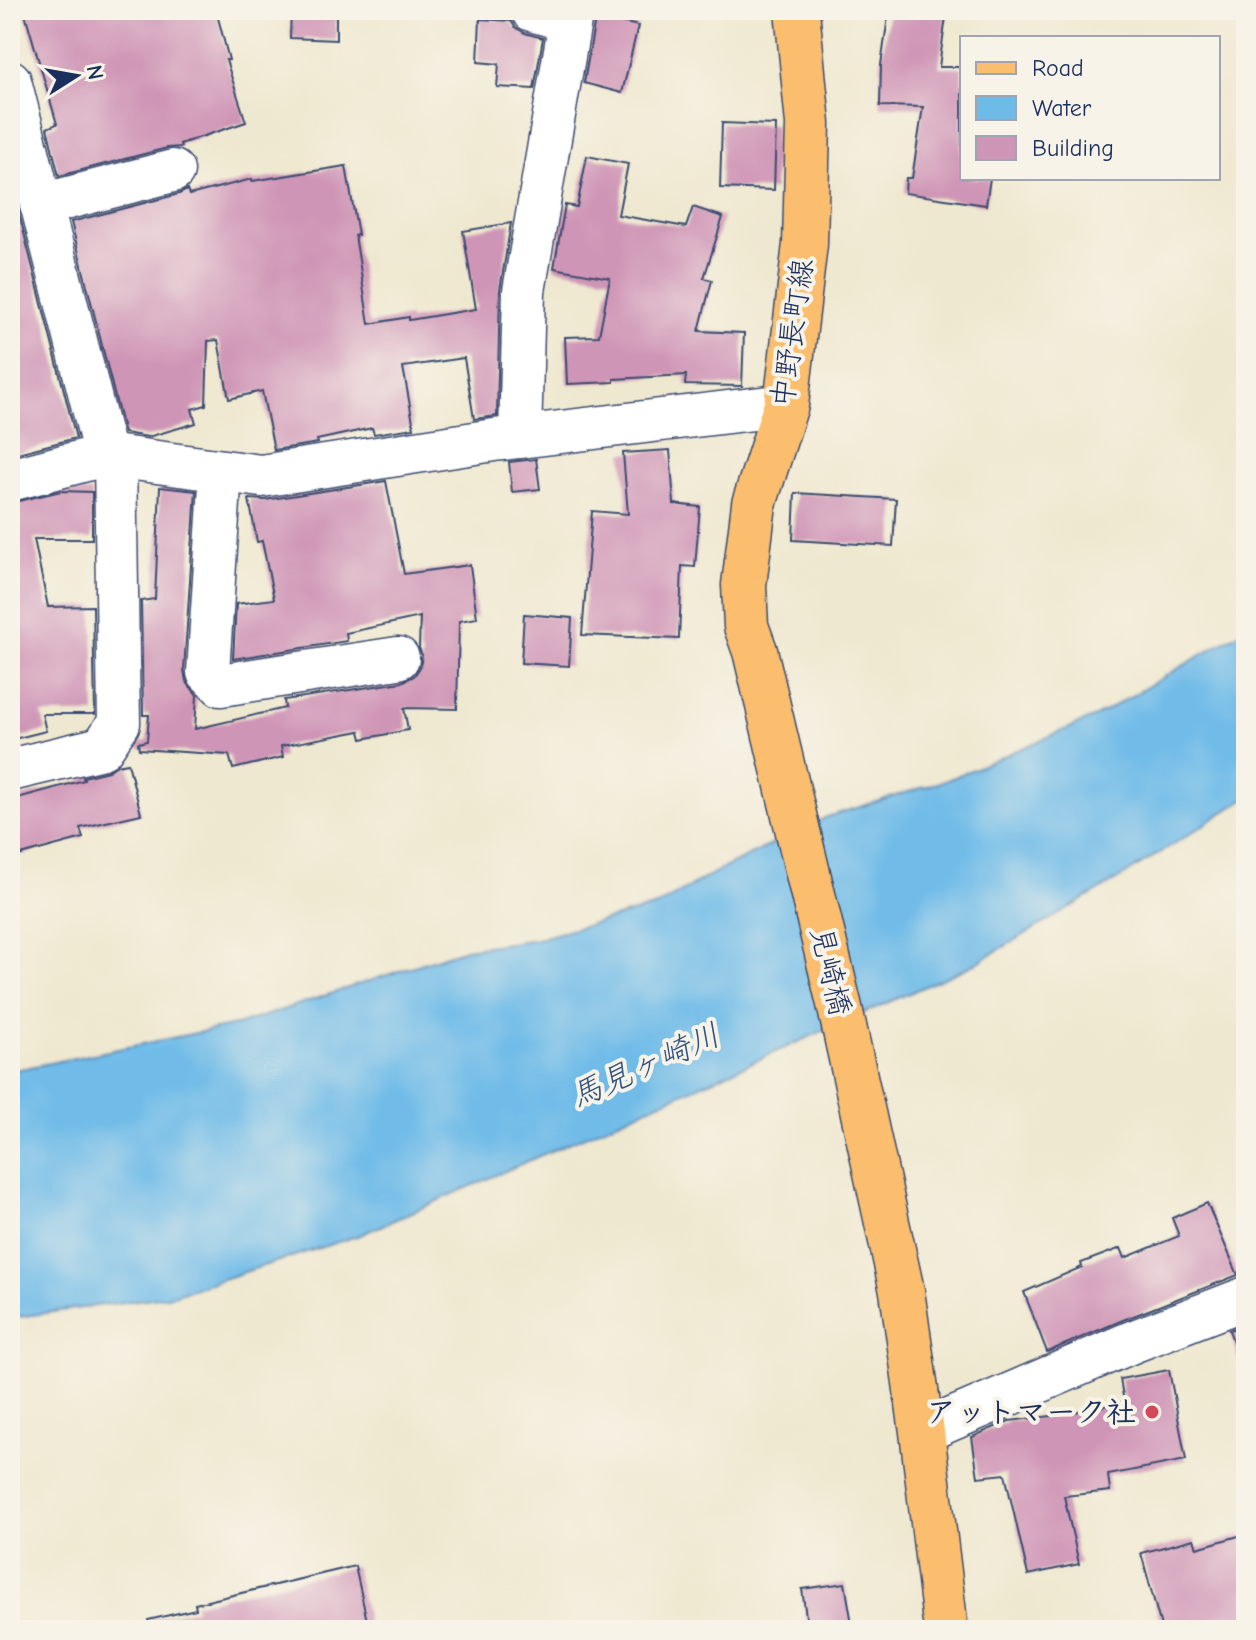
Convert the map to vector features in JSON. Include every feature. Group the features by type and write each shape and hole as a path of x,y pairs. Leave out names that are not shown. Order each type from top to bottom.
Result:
{"main road":[{"name":"中野長町線","path":"755,651 746,626 744,585 754,504 786,405 805,244 808,124 797,10"},
{"name":"見崎橋","path":"755,651 840,1008 902,1291 922,1432"},
{"path":"922,1432 946,1630"}],"lane":[{"path":"520,437 524,291 570,21 532,10"},
{"path":"10,81 16,135 41,205 110,456 119,723 102,748 10,770"},
{"path":"41,205 173,171"},
{"path":"10,480 110,456 261,476 520,437 786,405"},
{"path":"221,471 208,672 221,685 398,658"},
{"path":"922,1432 1132,1342 1246,1298"}],"water":[{"name":"馬見ヶ崎川","path":"1246,629 1246,798 1117,880 973,965 360,1235 173,1295 10,1318 10,1071 240,1024 465,949 537,939 657,906 716,872 827,817 947,780 1095,717"}],"building":[{"path":"24,10 216,10 229,60 226,60 246,122 180,144 181,147 59,176 47,128 57,124"},
{"path":"291,10 336,10 336,40 290,38"},
{"path":"889,10 947,10 939,67 960,67 960,180 990,180 986,205 905,193 906,178 912,178 923,107 880,106 881,65"},
{"path":"593,15 638,26 622,93 584,83"},
{"path":"480,19 511,21 525,33 543,38 534,89 497,87 499,64 478,62"},
{"path":"722,123 776,125 774,190 720,188"},
{"path":"587,156 628,164 618,215 686,227 693,207 723,217 704,278 712,280 699,331 744,333 742,386 685,385 686,375 567,384 565,337 599,336 610,278 554,268 565,205 577,207"},
{"path":"346,166 369,324 476,309 463,231 511,223 500,290 497,416 474,419 464,358 403,367 414,428 374,434 372,428 317,440 318,443 274,450 262,391 229,399 218,340 208,341 206,405 192,409 196,423 148,437 124,433 71,222 187,190 189,195 252,179"},
{"path":"10,178 76,438 10,455"},
{"path":"670,450 674,504 700,507 695,567 682,566 679,639 582,635 592,511 628,514 623,453"},
{"path":"536,459 540,489 512,492 509,462"},
{"path":"386,481 404,574 470,565 477,618 459,621 457,709 404,708 408,730 362,739 360,731 281,746 283,757 233,769 229,755 139,749 138,743 147,741 149,715 143,715 141,601 155,599 160,487 196,491 184,670 186,681 197,695 195,729 285,708 284,700 402,682 414,676 420,667 422,655 419,648 420,617 346,633 347,641 233,659 236,604 274,599 262,541 257,542 249,499 265,500"},
{"path":"61,491 92,492 92,539 34,539 48,607 93,606 95,714 42,714 46,731 10,740 10,503"},
{"path":"795,493 896,499 893,546 793,540"},
{"path":"524,614 572,618 569,666 521,663"},
{"path":"128,763 141,814 80,828 83,838 10,858 10,800 84,780 83,777"},
{"path":"1207,1203 1238,1275 1047,1352 1024,1292 1082,1267 1081,1263 1121,1248 1125,1258 1179,1236 1172,1218"},
{"path":"1246,1324 1246,1366 1242,1367 1229,1330"},
{"path":"1169,1370 1186,1460 1108,1475 1110,1491 1064,1496 1079,1564 1028,1575 1005,1474 978,1477 972,1437 1009,1421 1124,1402 1120,1379"},
{"path":"1242,1535 1246,1550 1246,1630 1162,1630 1141,1553 1194,1539 1197,1548"},
{"path":"355,1566 369,1630 149,1630 148,1620 196,1609 195,1604"},
{"path":"845,1583 853,1630 808,1630 802,1589"}],"place":[{"name":"アットマーク社","path":"1152,1412"}]}
